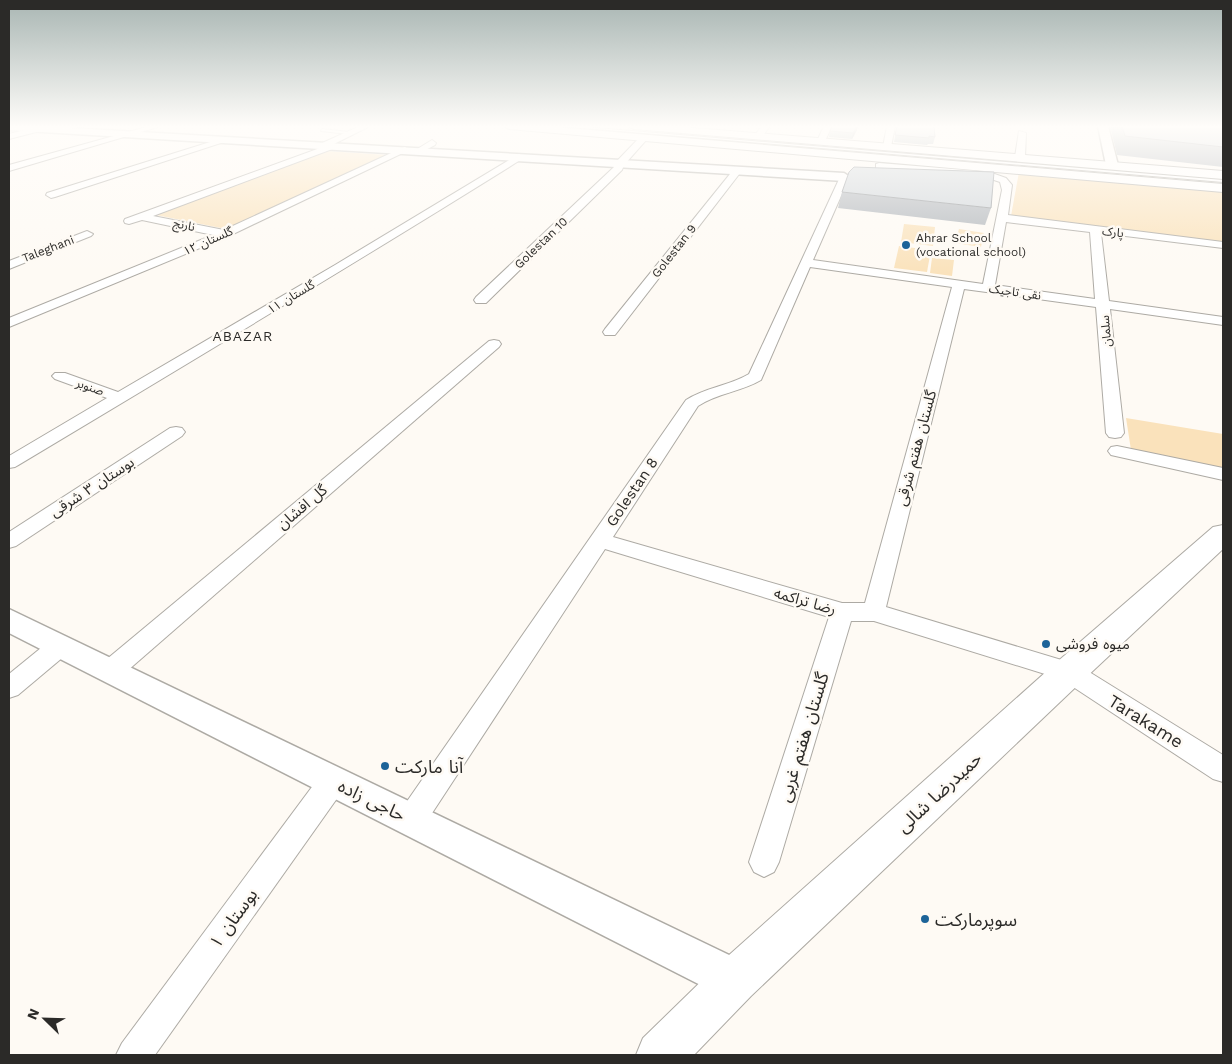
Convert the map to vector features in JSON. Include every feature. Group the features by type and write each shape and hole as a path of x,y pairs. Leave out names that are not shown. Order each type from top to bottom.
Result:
{"main road":[{"path":"844,177 853,176"},
{"path":"1159,176 1223,180"},
{"path":"1175,176 1223,180"},
{"name":"حمیدرضا شالی","path":"660,1055 735,980 1069,672 1223,534"}],"street":[{"path":"51,195 113,176"},
{"path":"129,221 249,176"},
{"name":"گلستان ۱۲","path":"9,323 226,234 350,176"},
{"name":"گلستان ۱۱","path":"9,463 339,268 489,176"},
{"name":"Golestan 10","path":"481,300 611,176"},
{"name":"Golestan 9","path":"610,332 733,176"},
{"path":"820,176 844,177"},
{"path":"988,288 1003,218 1007,185 1004,180 991,176"},
{"name":"Golestan 8","path":"411,820 692,403 701,396 748,382 756,377 844,177"},
{"name":"نارنج","path":"142,216 226,234"},
{"name":"پارک","path":"1003,218 1223,245"},
{"name":"سلمان","path":"1095,230 1104,304 1115,433"},
{"name":"Taleghani","path":"9,265 87,234"},
{"name":"نقی تاجیک","path":"806,264 1223,321"},
{"name":"گلستان هفتم شرقی","path":"874,612 959,285"},
{"name":"گل افشان","path":"110,671 494,344"},
{"name":"صنوبر","path":"60,376 121,398"},
{"name":"بوستان ۳ شرقی","path":"9,541 176,432"},
{"path":"1117,451 1223,474"},
{"name":"رضا تراکمه","path":"600,540 842,612 874,612 1069,672"},
{"name":"گلستان هفتم غربی","path":"764,862 842,612"},
{"name":"حاجی زاده","path":"9,620 735,980"},
{"path":"9,688 60,646"},
{"name":"Tarakame","path":"1069,672 1223,770"},
{"name":"بوستان ۱","path":"134,1055 332,781"}],"lane":[{"path":"1168,176 1223,180"},
{"path":"1170,176 1223,180"}],"shaded area":[{"path":"261,176 343,176 226,229 156,215"},
{"path":"1018,176 1060,176 1223,190 1223,242 1019,218 1011,216"},
{"path":"904,224 935,227 933,246 901,242"},
{"path":"959,229 984,233 981,247 955,243"},
{"path":"899,246 931,250 927,272 894,268"},
{"path":"932,258 954,260 952,276 930,273"},
{"path":"1126,418 1223,434 1223,469 1131,450"}],"building":[{"path":"848,176 994,176 991,208 842,192"}],"place":[{"name":"Ahrar School (vocational school)","path":"906,245"},
{"name":"میوه فروشی","path":"1046,644"},
{"name":"آنا مارکت","path":"385,766"},
{"name":"سوپرمارکت","path":"925,919"}],"district":[{"name":"ABAZAR","path":"243,336"}]}
